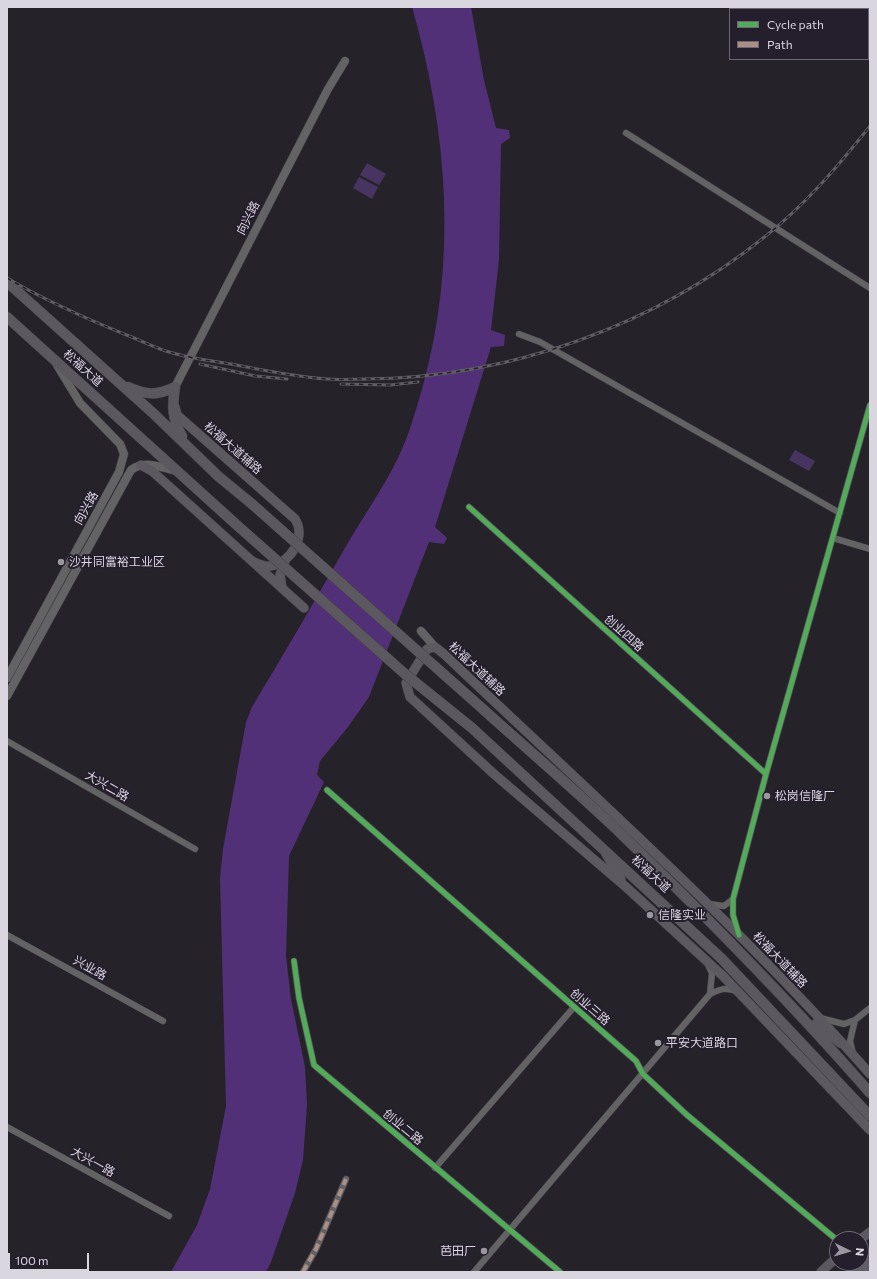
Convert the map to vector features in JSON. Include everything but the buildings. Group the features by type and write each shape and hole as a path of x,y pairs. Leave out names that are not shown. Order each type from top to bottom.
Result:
{"highway":[{"path":"852,1272 870,1257"}],"main road":[{"name":"松福大道","path":"7,282 121,385 218,476 252,504 613,826 798,1011 870,1092"},
{"name":"松福大道","path":"7,317 239,527 405,674 472,728 600,844 722,959 870,1116"},
{"name":"松福大道","path":"121,385 144,394 161,393 175,387"},
{"name":"松福大道","path":"175,387 172,412 176,426 186,445"},
{"name":"松福大道辅路","path":"173,400 177,415 295,519 298,524 300,536 288,556 276,565 268,566 252,561"},
{"name":"松福大道辅路","path":"141,465 152,470 304,608"},
{"path":"283,588 280,575 281,569 288,556"},
{"name":"松福大道辅路","path":"870,1074 854,1055 739,935 652,850 435,647 427,649 406,683 410,697 494,774 626,887 738,991 870,1130"},
{"path":"613,826 652,850"},
{"path":"600,844 626,887"},
{"path":"798,1011 841,1043"},
{"name":"松福大道辅路","path":"782,1037 858,1104"},
{"name":"松福大道辅路","path":"807,1049 859,1118"},
{"path":"821,1272 829,1264"}],"street":[{"name":"向兴路","path":"175,387 328,89 345,61"},
{"path":"626,133 870,288"},
{"path":"519,334 540,342 840,513"},
{"name":"向兴路","path":"7,678 119,472 124,460 124,454 120,444 80,404 53,358"},
{"path":"739,935 733,915 732,899 870,405"},
{"path":"141,465 147,464 177,471"},
{"name":"向兴路","path":"7,696 126,476 131,470 141,465"},
{"name":"创业四路","path":"469,507 766,774"},
{"path":"833,538 870,549"},
{"path":"421,631 435,647"},
{"name":"大兴二路","path":"7,741 195,849"},
{"name":"创业三路","path":"327,790 636,1061 643,1074 687,1115 829,1233"},
{"path":"708,904 724,906 732,899"},
{"name":"兴业路","path":"7,935 163,1021"},
{"name":"创业二路","path":"294,961 299,998 314,1065 560,1272"},
{"path":"707,963 712,973 710,994"},
{"path":"474,1272 710,994 718,990 728,988 738,991"},
{"path":"435,1168 574,1007"},
{"path":"819,1018 844,1024 854,1020 870,1008"},
{"path":"854,1020 850,1041 854,1055"},
{"name":"大兴一路","path":"7,1127 169,1216"},
{"path":"303,1272 316,1249 346,1179"}],"shaded area":[{"path":"412,7 471,7 484,80 496,128 509,130 510,138 501,144 499,260 491,330 505,335 504,346 491,347 435,527 447,538 444,544 429,542 369,697 348,727 320,761 317,775 324,782 289,856 286,956 291,999 305,1067 307,1105 303,1160 295,1193 271,1262 266,1272 171,1272 197,1225 210,1189 226,1106 220,878 223,849 246,722 252,707 397,460 405,443 414,416 433,342 441,294 444,246 444,198 434,102"},
{"path":"367,163 386,174 379,185 360,175"},
{"path":"359,177 378,187 372,199 353,188"},
{"path":"795,450 815,461 809,471 789,460"}],"railway":[{"path":"7,278 52,302 98,323 164,350 192,358 291,375 332,379 419,376 473,369 526,357 578,341 629,320 677,296 723,267 781,223 822,184 870,126"},
{"path":"200,364 255,376 287,379"},
{"path":"341,384 390,385 418,382"}],"marked path":[{"path":"303,1272 316,1249 346,1179"}],"cycle path":[{"path":"739,935 733,915 733,899 766,774 870,405"},
{"path":"469,507 766,774"},
{"path":"327,790 636,1061 643,1074 687,1115 829,1233"},
{"path":"294,961 299,998 314,1065 560,1272"}],"place":[{"name":"沙井同富裕工业区","path":"61,562"},
{"name":"松岗信隆厂","path":"767,796"},
{"name":"信隆实业","path":"650,915"},
{"name":"平安大道路口","path":"658,1043"},
{"name":"芭田厂","path":"484,1251"}]}
